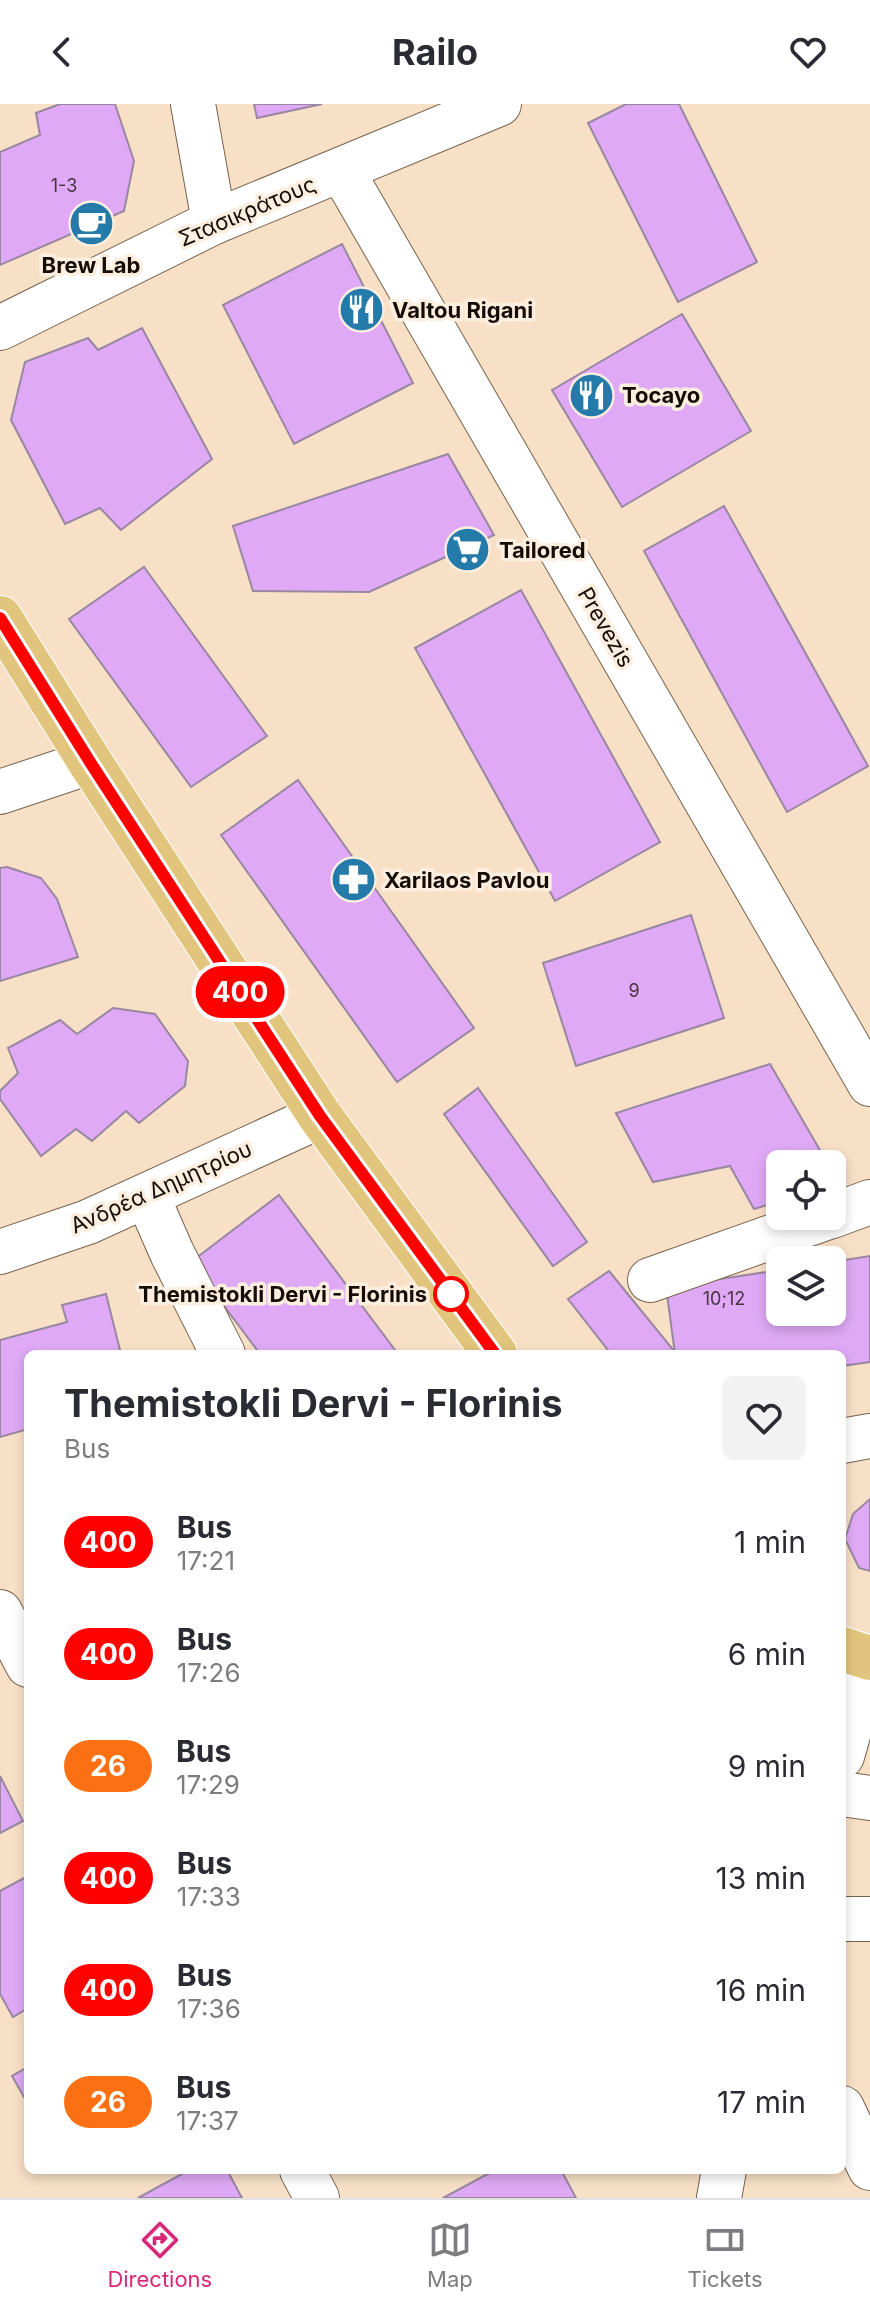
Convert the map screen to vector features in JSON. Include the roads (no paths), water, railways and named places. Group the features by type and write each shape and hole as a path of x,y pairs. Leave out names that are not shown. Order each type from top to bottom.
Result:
{"main road":[{"path":"0,618 320,1116 492,1350"},
{"path":"846,1650 870,1658"}],"street":[{"path":"193,104 214,222"},
{"name":"Στασικράτους","path":"0,328 214,222 499,104"},
{"name":"Prevezis","path":"342,171 870,1084"},
{"path":"0,792 90,762"},
{"name":"Ανδρέα Δημητρίου","path":"0,1252 88,1222 320,1116"},
{"path":"147,1196 221,1350"},
{"path":"846,1211 870,1202"},
{"path":"650,1280 791,1230"},
{"path":"846,1440 870,1436"},
{"path":"0,1612 24,1657"},
{"path":"846,1742 870,1658"},
{"path":"846,1795 870,1798"},
{"path":"846,1919 870,1919"},
{"path":"846,2117 870,2168"},
{"path":"304,2174 317,2198"},
{"path":"719,2198 723,2174"}],"place":[{"name":"Brew Lab","path":"91,224"},
{"name":"Valtou Rigani","path":"361,310"},
{"name":"Tocayo","path":"591,395"},
{"name":"Tailored","path":"468,550"},
{"name":"Xarilaos Pavlou","path":"353,880"},
{"name":"Themistokli Dervi - Florinis","path":"451,1294"}]}
